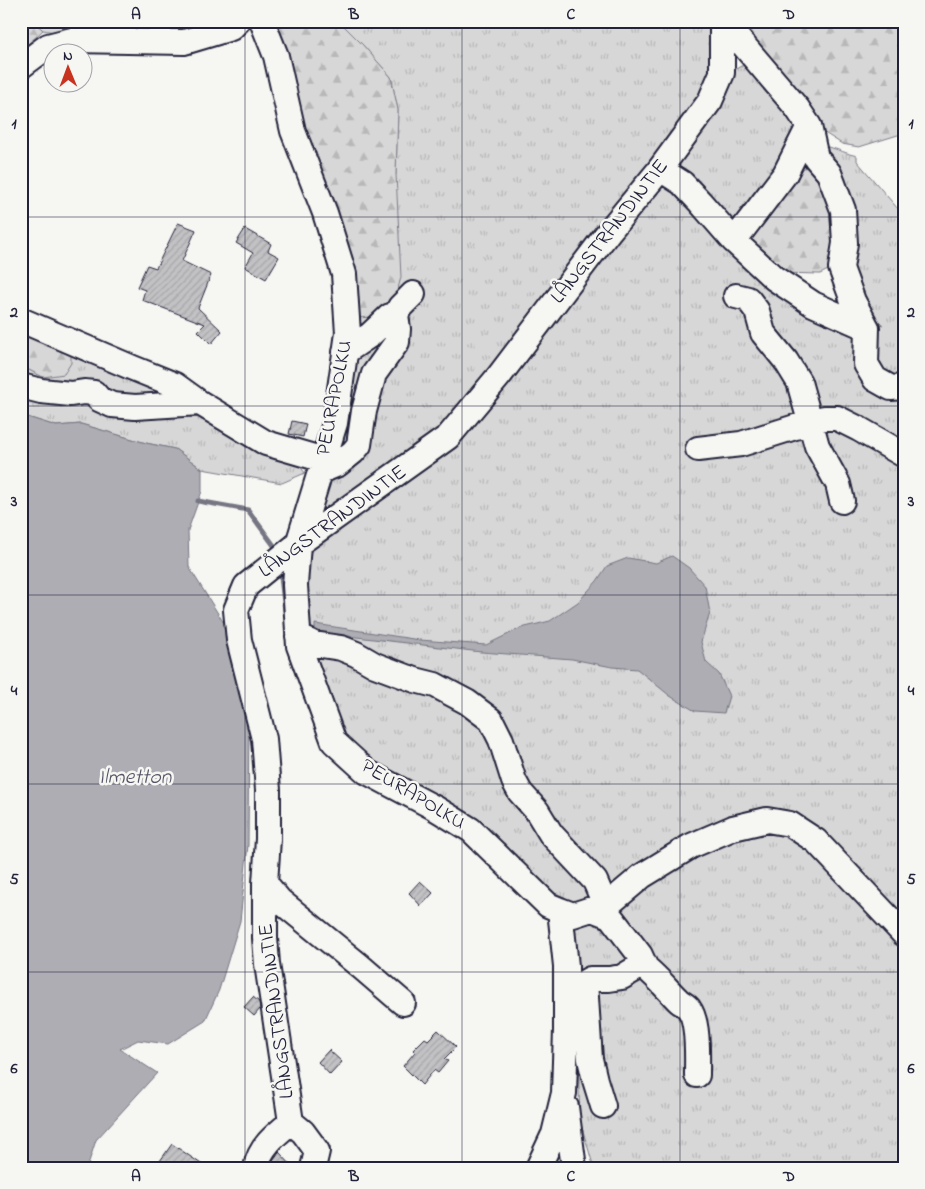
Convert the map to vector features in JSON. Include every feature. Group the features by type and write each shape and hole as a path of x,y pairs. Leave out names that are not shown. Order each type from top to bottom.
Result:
{"street":[{"path":"21,66 48,46 72,40 184,42 231,28 238,21"},
{"name":"PEURAPOLKU","path":"262,21 276,56 293,131 325,213 344,274 348,333 335,423 322,465 295,585 309,640 299,646 334,742 366,772 435,808 471,830 548,905 560,910"},
{"path":"722,21 797,108 809,126 816,158 829,173 843,210 845,243 841,268 853,301 867,328 866,364 875,379 891,388 904,387"},
{"name":"LÅNGSTRANDINTIE","path":"290,1122 267,964 265,938 268,790 264,739 239,640 236,610 246,586 306,538 448,437 499,376 610,230 660,169 710,101 722,73 722,21"},
{"path":"722,73 754,58"},
{"path":"734,241 785,174 809,126"},
{"path":"791,162 816,158"},
{"path":"660,169 682,183 734,241 774,278 813,304 867,328"},
{"path":"21,320 174,385 266,443 322,465 338,464 359,445 364,411 374,374 398,342 396,315 400,307 413,294"},
{"path":"736,296 748,298 756,311 763,332 786,361 799,382 817,446 838,484 842,501"},
{"path":"345,352 370,335 390,316 396,315"},
{"path":"21,386 41,391 94,394 99,399 112,405 135,407 200,403"},
{"path":"698,449 741,444 824,418 837,418 904,455"},
{"path":"309,640 341,648 376,665 434,685 467,702 491,720 501,740 514,781 520,792 537,811 551,834 595,881 603,897 600,910"},
{"path":"574,1168 564,1093 566,966 560,910 574,915 600,910 642,876 692,846 734,828 767,820 790,824 816,841 904,934"},
{"path":"265,883 279,900 403,1003"},
{"path":"600,910 640,955 646,968 658,978 678,1001 689,1008 695,1024 697,1075"},
{"path":"603,1106 590,1060 585,982 590,978 609,979 622,977 637,968 646,968"},
{"path":"538,1168 554,1134 564,1093"},
{"path":"256,1168 258,1158 272,1137 290,1122 303,1132 317,1151 313,1168"}],"green space":[{"path":"21,21 33,21 43,30 21,51"},
{"path":"33,21 224,21 174,36 81,37 43,30"},
{"path":"271,21 339,21 391,77 398,110 396,174 401,277 393,308 376,317 354,318"},
{"path":"339,21 715,21 731,72 741,66 752,65 792,114 794,147 737,231 815,298 883,325 863,305 852,282 825,152 828,147 857,156 857,161 904,216 904,1168 594,1168 580,1121 574,922 549,893 491,836 443,798 404,782 378,768 343,736 316,664 300,587 354,318 396,174 398,110 391,77"},
{"path":"732,21 904,21 904,134 859,147 842,144 820,130"},
{"path":"812,167 837,207 832,268 820,274 780,273 743,242 796,171"},
{"path":"21,326 71,347 71,363 64,374 43,377 21,366"},
{"path":"71,347 144,383 219,430 294,458 305,473 282,483 202,469 175,449 146,443 81,424 56,426 21,415 21,366 43,377"}],"water":[{"name":"Ilmetton","path":"21,415 56,426 81,424 146,443 175,449 202,469 202,491 188,530 189,567 227,628 249,712 248,845 240,921 219,990 205,1021 168,1044 138,1040 120,1049 157,1073 96,1140 87,1168 21,1168"},
{"path":"672,556 689,568 705,586 710,613 701,642 706,662 719,674 729,696 724,713 695,711 670,696 637,669 612,667 572,659 481,652 315,632 315,624 420,640 486,645 521,628 550,621 578,602 597,581 607,566 628,558 656,563"}],"building":[{"path":"178,223 196,230 182,261 211,275 198,308 222,331 211,344 198,331 205,324 142,300 145,290 137,287 147,265 156,268"},
{"path":"245,229 271,244 268,251 279,257 266,279 245,267 253,253 236,243"},
{"path":"292,421 306,424 303,437 289,434"},
{"path":"420,881 433,893 421,906 409,893"},
{"path":"253,997 259,1002 260,1009 254,1016 244,1007"},
{"path":"438,1030 456,1047 444,1059 448,1061 438,1073 434,1070 422,1085 403,1066 415,1052 413,1050 425,1038 428,1040"},
{"path":"329,1050 342,1062 330,1075 318,1062"},
{"path":"172,1144 207,1168 155,1168"},
{"path":"279,1152 294,1168 270,1168"}],"waterway":[{"path":"198,501 248,510 278,551"},
{"path":"281,577 285,611"}]}
